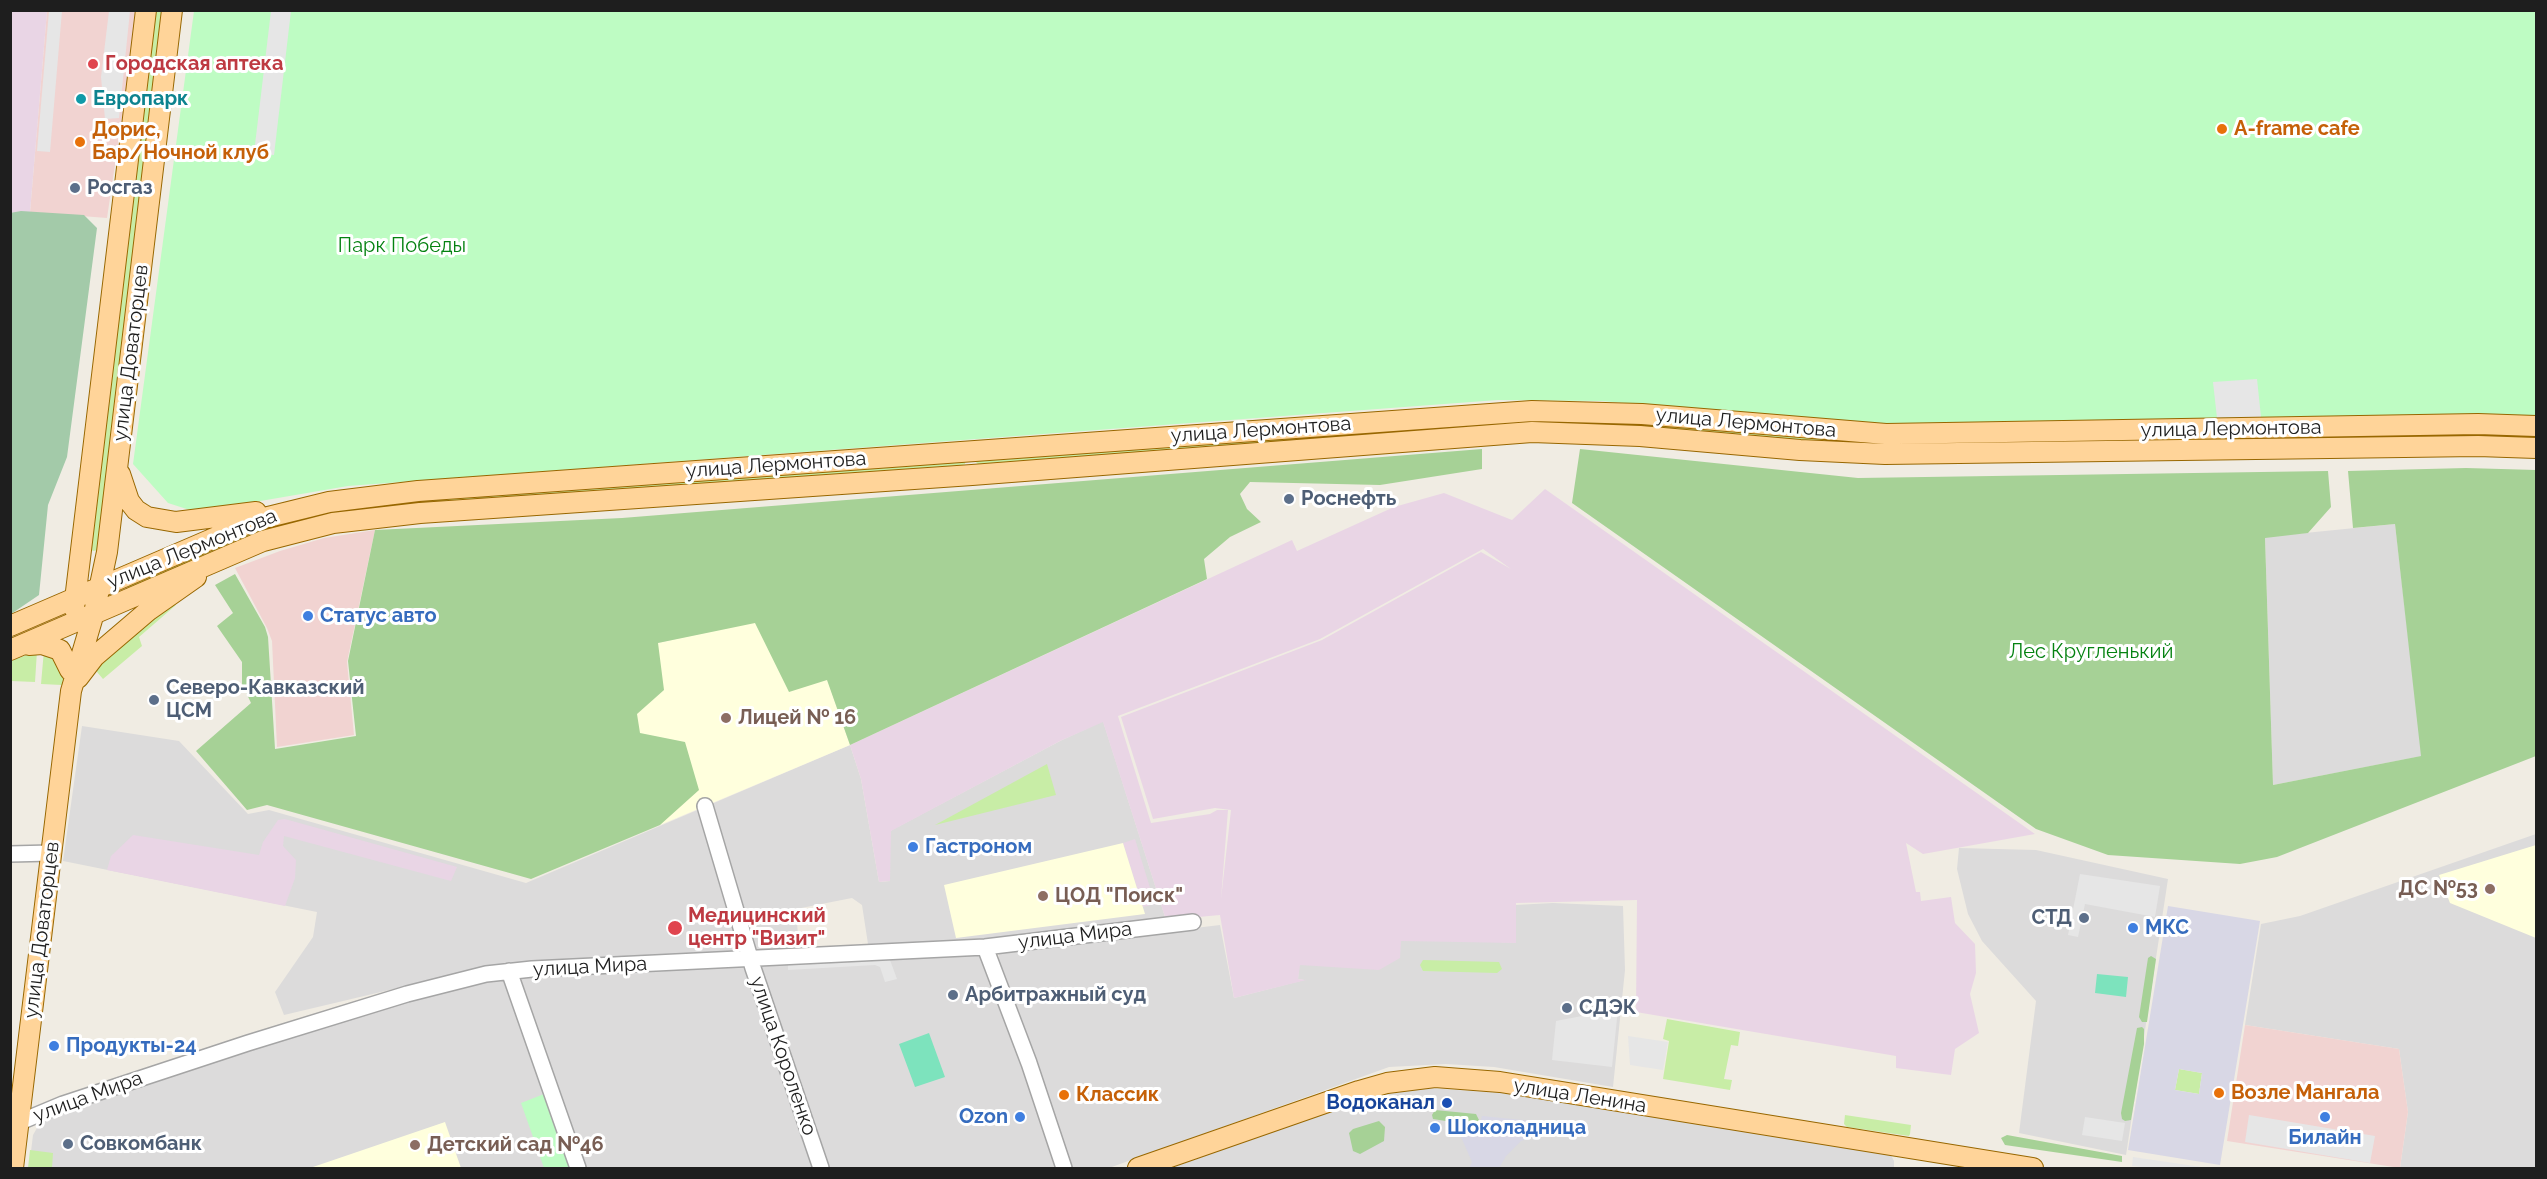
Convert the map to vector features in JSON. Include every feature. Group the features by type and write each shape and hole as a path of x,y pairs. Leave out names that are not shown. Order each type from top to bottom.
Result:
{"main road":[{"name":"улица Доваторцев","path":"71,691 72,623 84,540 146,10"},
{"name":"улица Доваторцев","path":"14,1168 15,1124 71,691 101,586 107,552 172,10"},
{"name":"улица Лермонтова","path":"12,625 256,520 329,502 418,491 1532,411 1642,414 1886,434 2239,430 2478,424 2536,426"},
{"name":"улица Лермонтова","path":"14,648 263,541 299,530 374,517 972,475 1532,432 1640,436 1800,450 1885,454 2478,446 2536,448"},
{"path":"1885,454 1886,434"},
{"path":"968,452 972,475"},
{"path":"119,455 120,473 129,501 136,510 147,517 167,522 198,520 329,502"},
{"path":"84,540 88,567 101,586 112,594 125,596 139,593"},
{"path":"12,625 59,593 69,579 84,540"},
{"name":"улица Лермонтова","path":"71,691 94,657 149,610 221,558"},
{"path":"14,648 51,645 66,657 70,670"},
{"name":"улица Ленина","path":"1138,1168 1359,1091 1387,1083 1436,1077 1500,1082 2033,1168"}],"street":[{"name":"улица Короленко","path":"705,806 724,876 821,1168"},
{"path":"10,854 51,853"},
{"name":"улица Мира","path":"15,1124 63,1104 370,1005 406,994 509,971 985,946 1193,922"},
{"path":"985,946 1029,1063 1064,1168"},
{"path":"509,971 578,1168"}],"shaded area":[{"path":"10,11 47,11 30,212 11,213"},
{"path":"47,11 139,11 133,105 122,118 107,218 30,212"},
{"path":"49,11 62,11 50,152 37,151"},
{"path":"109,11 130,11 119,118 105,119 101,77"},
{"path":"271,11 291,11 274,155 254,153"},
{"path":"21,211 84,215 97,228 67,457 48,505 39,595 11,614 10,213"},
{"path":"2257,379 2261,417 2217,418 2213,382"},
{"path":"1545,489 2035,834 1923,854 1906,843 1916,892 1920,892 1921,901 1951,897 1955,923 1975,944 1976,973 1970,994 1979,1033 1955,1049 1951,1075 1896,1068 1896,1056 1636,1012 1637,900 1516,903 1516,943 1401,941 1400,958 1379,970 1300,965 1298,979 1306,980 1234,998 1220,915 1166,920 1103,722 1060,741 891,831 890,881 879,882 861,779 850,745 1292,540 1297,551 1394,507 1444,493 1512,520","holes":["1483,549 1511,569 1481,552 1322,640 1121,717 1153,819 1215,808 1231,810 1221,899 1228,810 1217,810 1210,814 1151,823 1118,716 1320,639"]},
{"path":"2395,524 2422,756 2273,785 2265,537"},
{"path":"375,530 347,662 354,735 277,747 272,641 235,568 324,538"},
{"name":"Лицей № 16","path":"755,622 789,691 827,679 850,745 660,825 617,757 658,643"},
{"path":"1103,721 1166,920 974,941 868,944 862,905 852,898 796,909 799,949 499,964 284,1015 275,992 313,937 317,912 63,861 82,726 179,741 248,814 269,810 526,883 850,745 861,779 879,882 890,881 890,831 1060,741"},
{"path":"285,819 457,867 451,881 284,836 283,846 296,860 295,878 285,906 107,870 111,856 133,835 259,855 263,842 278,820"},
{"path":"2536,834 2536,1168 2400,1168 2408,1112 2399,1049 2245,1025 2261,924 2300,916"},
{"path":"1135,839 1155,904 1143,907 1123,843"},
{"name":"ЦОД \"Поиск\"","path":"1123,843 1145,914 956,938 944,885"},
{"name":"ДС №53","path":"2536,845 2536,938 2450,903 2439,875"},
{"path":"1959,848 2036,850 2168,879 2126,1155 2019,1133 2036,1001 1982,941 1968,914 1957,869"},
{"path":"2080,874 2160,886 2155,917 2085,904 2078,937 2068,935"},
{"path":"1553,903 1623,906 1625,970 1613,1087 1494,1067 1446,1064 1389,1067 1109,1168 1071,1167 998,962 999,952 1220,925 1234,998 1304,980 1298,979 1299,965 1401,936 1516,943 1515,905"},
{"path":"2168,906 2260,921 2220,1165 2128,1150","holes":["2179,1069 2202,1073 2199,1094 2175,1090"]},
{"path":"981,951 1060,1168 29,1168 33,1135 44,1120 59,1112 284,1037 418,997 491,979 523,975"},
{"path":"886,957 890,960 897,979 885,982 880,967 875,965 788,970 788,962"},
{"path":"1618,1009 1612,1067 1552,1060 1556,1021"},
{"path":"2245,1025 2399,1049 2408,1112 2400,1168 2227,1141"},
{"path":"1628,1036 1668,1042 1663,1070 1630,1065"},
{"path":"1428,1088 1501,1093 1891,1155 1894,1168 1171,1168 1369,1097"},
{"path":"2249,1115 2375,1136 2370,1163 2245,1142"},
{"path":"1482,1116 1533,1121 1529,1138 1521,1141 1506,1156 1499,1168 1469,1168 1472,1162 1458,1130 1479,1127"},
{"path":"2085,1117 2125,1123 2122,1141 2082,1135"},
{"name":"Детский сад №46","path":"445,1122 461,1168 310,1168"},
{"path":"2133,1157 2208,1168 2132,1166"}],"green space":[{"path":"154,11 162,11 99,550 93,551 91,549"},
{"name":"Парк Победы","path":"194,11 2536,11 2536,416 2261,417 1882,426 1602,401 1498,400 348,486 196,512 168,503 133,464"},
{"path":"1584,418 1881,443 1879,446 1545,423 1545,420"},
{"path":"1530,420 1529,423 978,464 975,461 976,459"},
{"path":"2479,432 2536,434 2536,441 1894,445 1893,443"},
{"path":"1482,449 1482,469 1380,485 1250,482 1240,494 1247,509 1261,522 1230,537 1204,559 1207,579 850,745 827,680 789,692 755,623 658,643 664,690 637,714 640,733 685,742 699,790 660,825 531,879 267,805 247,810 196,751 251,703 242,684 242,662 217,626 233,613 215,585 235,574 265,627 268,637 275,749 356,736 348,661 375,530 622,518"},
{"name":"Лес Кругленький","path":"1580,449 1858,478 2328,471 2331,507 2308,533 2265,538 2273,785 2421,756 2395,524 2353,528 2348,471 2466,468 2536,470 2536,756 2277,857 2240,864 2108,855 2036,829 1572,503"},
{"path":"965,459 965,464 962,465 420,505 129,589 127,585 259,528 296,517 373,504"},
{"path":"171,601 176,605 139,637 142,646 103,679 97,672 96,665"},
{"path":"44,650 65,669 62,685 41,684"},
{"path":"37,651 35,682 11,681 11,661"},
{"path":"1047,764 1056,795 935,825"},
{"path":"2151,956 2156,959 2147,1022 2142,1022 2139,1017 2148,958"},
{"path":"1423,960 1499,962 1502,969 1497,973 1423,971 1420,965"},
{"path":"2097,974 2128,977 2126,997 2095,993"},
{"path":"1667,1019 1740,1032 1738,1046 1731,1045 1724,1079 1732,1080 1730,1090 1663,1079 1669,1041 1663,1039"},
{"path":"2142,1027 2144,1044 2131,1120 2125,1121 2121,1113 2137,1028"},
{"path":"929,1033 945,1077 915,1087 899,1044"},
{"path":"2179,1069 2202,1073 2199,1094 2175,1090"},
{"path":"544,1094 570,1168 544,1168 521,1103"},
{"path":"1435,1110 1476,1114 1479,1120 1476,1127 1469,1129 1465,1124 1433,1119 1432,1115"},
{"path":"1845,1115 1911,1125 1910,1134 1909,1136 1847,1127 1844,1124"},
{"path":"1379,1121 1385,1127 1384,1141 1360,1154 1353,1151 1349,1133 1353,1129"},
{"path":"2007,1135 2122,1156 2122,1162 2005,1145 2001,1138"},
{"path":"30,1150 53,1153 52,1168 28,1168"}],"place":[{"name":"Городская аптека","path":"93,64"},
{"name":"Европарк","path":"81,99"},
{"name":"A-frame cafe","path":"2222,129"},
{"name":"Дорис, Бар/Ночной клуб","path":"80,142"},
{"name":"Росгаз","path":"75,188"},
{"name":"Роснефть","path":"1289,499"},
{"name":"Статус авто","path":"308,616"},
{"name":"Северо-Кавказский ЦСМ","path":"154,700"},
{"name":"Лицей № 16","path":"726,718"},
{"name":"Гастроном","path":"913,847"},
{"name":"ДС №53","path":"2490,889"},
{"name":"ЦОД \"Поиск\"","path":"1043,896"},
{"name":"СТД","path":"2084,918"},
{"name":"Медицинский центр \"Визит\"","path":"675,928"},
{"name":"МКС","path":"2133,928"},
{"name":"Арбитражный суд","path":"953,995"},
{"name":"СДЭК","path":"1567,1008"},
{"name":"Продукты-24","path":"54,1046"},
{"name":"Возле Мангала","path":"2219,1093"},
{"name":"Классик","path":"1064,1095"},
{"name":"Водоканал","path":"1447,1103"},
{"name":"Ozon","path":"1020,1117"},
{"name":"Билайн","path":"2325,1117"},
{"name":"Шоколадница","path":"1435,1128"},
{"name":"Совкомбанк","path":"68,1144"},
{"name":"Детский сад №46","path":"415,1145"}]}
